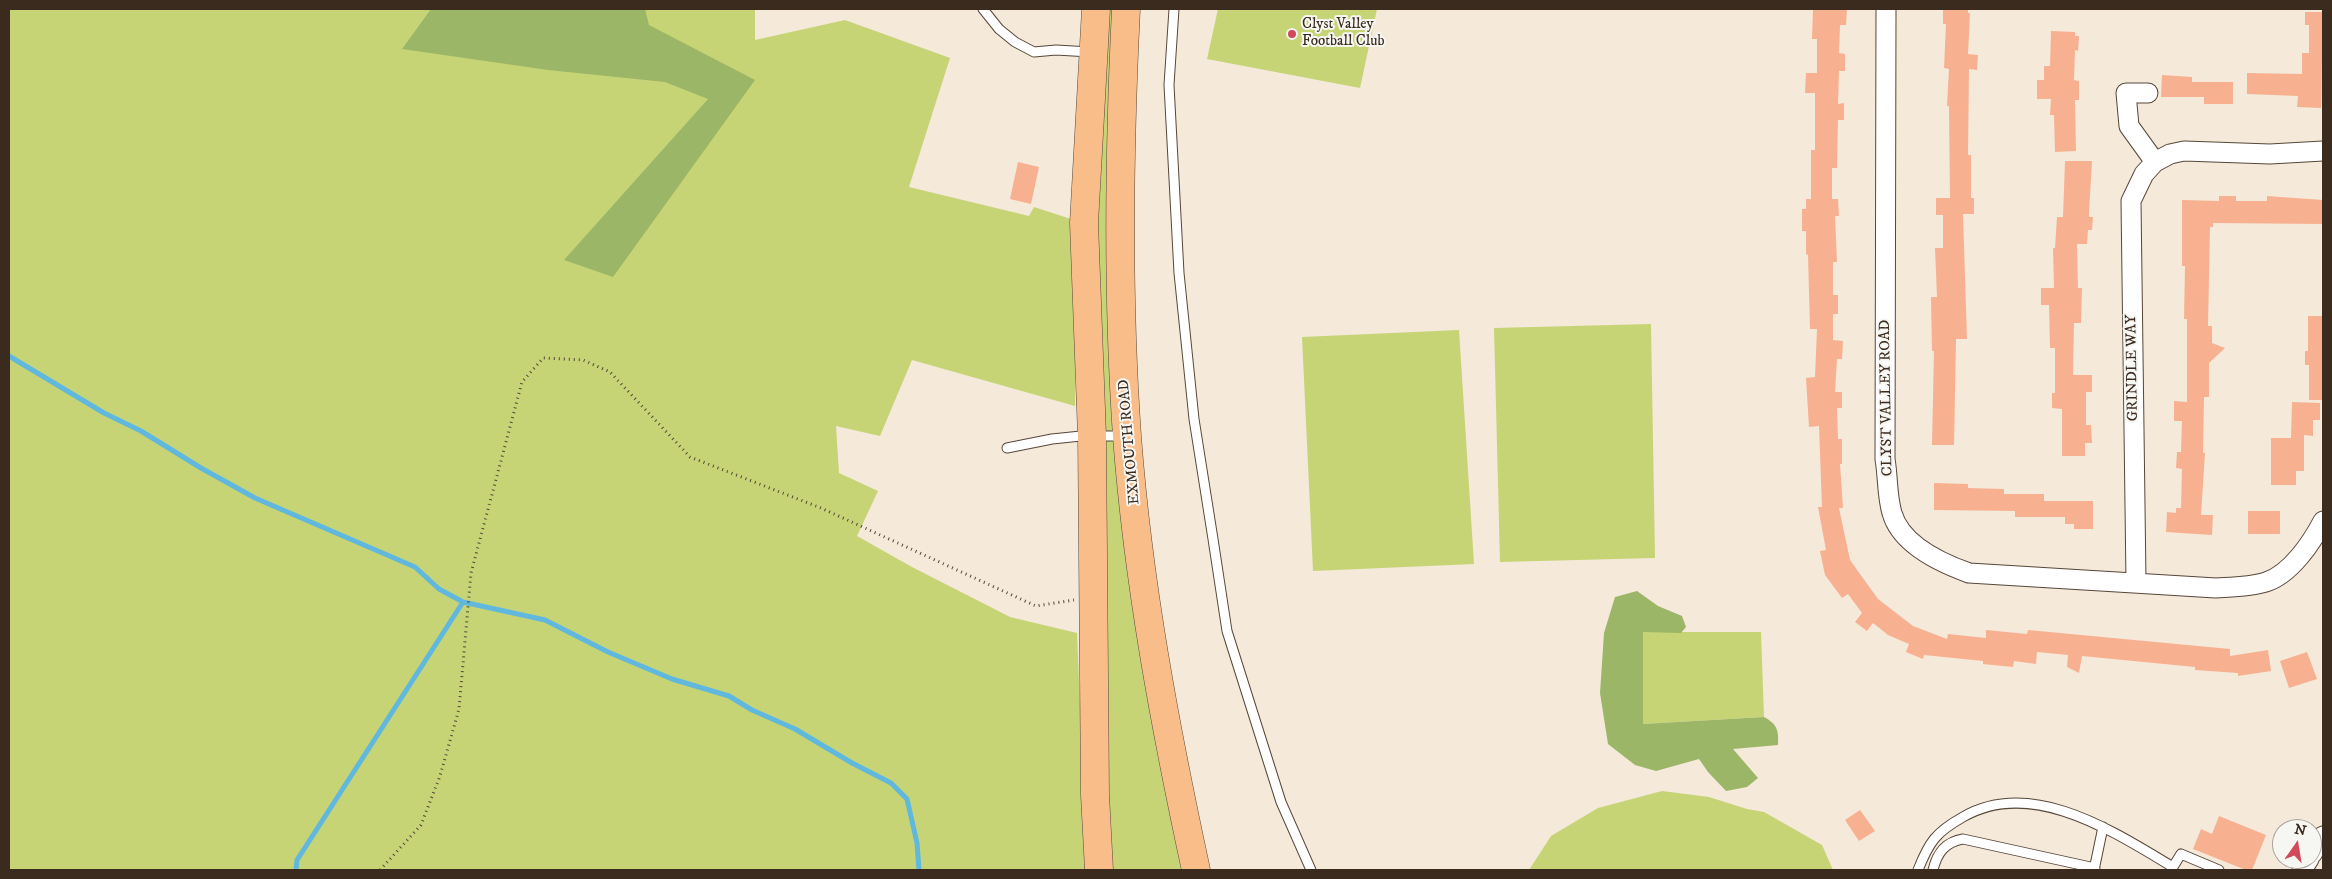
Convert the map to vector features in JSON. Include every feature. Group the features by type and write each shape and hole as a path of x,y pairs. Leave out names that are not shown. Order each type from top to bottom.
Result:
{"highway":[{"path":"1096,9 1084,223 1092,436 1095,795 1099,870"},
{"name":"EXMOUTH ROAD","path":"1126,9 1120,171 1120,286 1127,436 1157,677 1196,870"}],"street":[{"name":"CLYST VALLEY ROAD","path":"1886,9 1885,450 1892,513 1901,532 1923,550 1950,566 1969,573 2216,588 2251,586 2269,582 2305,552 2323,521"},
{"path":"2148,93 2120,92 2130,126 2155,162 2170,154 2184,151 2270,154 2323,151"},
{"name":"GRINDLE WAY","path":"2136,582 2131,201 2144,174 2155,162"}],"lane":[{"path":"982,9 999,29 1015,42 1034,52 1056,50 1093,52"},
{"path":"1174,9 1169,85 1179,272 1194,419 1227,630 1281,802 1311,870"},
{"path":"1008,448 1052,439 1127,436"},
{"path":"1918,870 1927,846 1941,830 1972,812 2000,804 2023,802 2064,812 2103,827 2172,869 2181,854 2219,870"},
{"path":"1933,870 1942,848 1955,840 1963,839 2095,869 2103,827"}],"path":[{"path":"380,870 421,825 440,776 459,709 471,573 522,382 543,358 583,360 610,372 690,457 821,508 1036,606 1094,597"}],"green space":[{"path":"9,9 755,9 755,40 845,20 950,58 909,187 1029,216 1034,207 1077,221 1075,406 912,360 880,436 836,426 839,473 878,491 857,536 912,567 1010,617 1077,633 1087,870 9,870"},
{"path":"431,9 645,9 649,25 755,80 613,277 564,260 708,99 665,82 548,70 402,49"},
{"path":"1109,9 1116,9 1110,236 1188,870 1107,870 1091,213"},
{"name":"Clyst Valley Football Club","path":"1218,9 1377,9 1360,88 1207,59"},
{"path":"1651,324 1655,558 1500,562 1494,328"},
{"path":"1459,330 1474,564 1313,571 1302,337"},
{"path":"1637,591 1658,606 1682,616 1686,627 1681,633 1643,632 1643,724 1764,717 1776,728 1778,745 1733,749 1758,778 1747,787 1726,791 1708,772 1699,759 1656,771 1635,765 1608,744 1600,693 1604,633 1615,597"},
{"path":"1643,632 1761,632 1764,717 1643,724"},
{"path":"1662,791 1709,797 1747,809 1764,812 1822,845 1833,870 1529,870 1551,836 1598,808"}],"building":[{"path":"1813,9 1847,9 1846,25 1840,25 1839,53 1845,54 1845,71 1839,71 1838,104 1844,103 1844,120 1838,120 1837,168 1832,168 1832,199 1838,199 1839,216 1835,216 1837,262 1833,262 1833,295 1838,295 1838,314 1833,314 1833,340 1843,341 1842,359 1837,359 1835,392 1842,392 1842,408 1837,408 1838,439 1842,439 1842,464 1840,464 1843,508 1839,508 1850,560 1878,599 1913,626 1947,639 1948,634 1986,638 1986,630 2027,634 2028,630 2230,649 2230,656 2268,650 2271,671 2238,676 2238,673 2195,670 2195,667 2082,656 2079,673 2067,667 2068,655 2037,652 2036,664 2014,661 2013,667 1983,664 1983,661 1924,655 1923,659 1906,652 1909,644 1888,635 1873,623 1867,631 1855,622 1862,613 1848,594 1842,598 1825,575 1820,551 1826,550 1818,507 1822,507 1819,426 1809,427 1806,378 1815,377 1817,329 1810,329 1808,255 1806,254 1806,231 1802,231 1802,209 1806,209 1806,199 1811,199 1811,150 1815,150 1815,93 1805,93 1806,73 1817,73 1817,39 1812,39"},
{"path":"1943,9 1968,9 1968,13 1970,13 1968,54 1978,55 1977,70 1969,69 1968,155 1971,155 1971,198 1974,198 1974,214 1963,214 1967,339 1956,339 1954,445 1932,445 1934,351 1932,351 1931,297 1937,297 1935,248 1943,248 1943,215 1936,215 1936,198 1950,198 1949,106 1947,106 1949,69 1944,68 1946,24 1943,24"},
{"path":"2305,12 2323,12 2321,108 2297,107 2298,96 2247,94 2247,73 2302,74 2302,53 2309,53 2309,25 2305,25"},
{"path":"2051,31 2075,32 2075,36 2079,36 2078,51 2075,50 2074,80 2079,81 2079,100 2075,100 2076,151 2055,152 2054,115 2050,115 2051,99 2037,99 2037,80 2044,80 2044,66 2050,66"},
{"path":"2162,75 2192,77 2192,82 2233,82 2233,104 2204,104 2204,97 2161,97"},
{"path":"2065,161 2092,161 2089,217 2093,217 2092,230 2088,230 2087,244 2077,244 2078,288 2082,288 2081,323 2074,323 2073,375 2092,375 2092,392 2086,392 2086,425 2091,425 2092,443 2085,443 2085,456 2062,456 2062,409 2052,408 2052,393 2055,393 2055,348 2050,348 2049,305 2041,305 2041,288 2054,288 2053,248 2055,248 2057,217 2063,217"},
{"path":"1018,162 1039,167 1031,204 1010,199"},
{"path":"2219,196 2236,196 2236,201 2267,201 2267,196 2323,200 2323,224 2213,223 2213,227 2210,227 2208,326 2212,326 2212,343 2225,348 2209,363 2209,397 2204,397 2203,453 2205,453 2201,515 2213,515 2212,535 2166,532 2167,512 2176,513 2176,508 2181,508 2182,469 2176,468 2177,452 2181,452 2182,421 2174,421 2174,401 2187,402 2187,319 2184,319 2185,266 2182,266 2182,200 2219,201"},
{"path":"2308,316 2323,316 2323,400 2309,400 2309,365 2305,365 2305,351 2308,351"},
{"path":"2292,402 2320,403 2320,420 2313,420 2313,436 2304,435 2304,471 2296,471 2296,485 2271,485 2271,438 2291,438"},
{"path":"1934,483 1968,484 1968,488 2004,489 2004,494 2044,494 2044,501 2093,501 2093,529 2074,529 2074,524 2065,524 2065,517 2015,517 2015,511 1934,510"},
{"path":"2248,511 2280,511 2280,534 2248,534"},
{"path":"2307,652 2317,679 2289,688 2280,661"},
{"path":"1860,810 1875,831 1859,841 1845,820"},
{"path":"2219,816 2266,835 2252,870 2246,870 2193,849 2201,829 2212,834"}],"waterway":[{"path":"9,356 104,413 141,431 255,498 415,567 439,589 463,602 545,620 608,652 672,679 729,696 752,710 795,729 852,763 891,783 907,799 917,843 919,870"},
{"path":"296,870 297,860 463,602"}],"place":[{"name":"Clyst Valley Football Club","path":"1292,34"}]}
